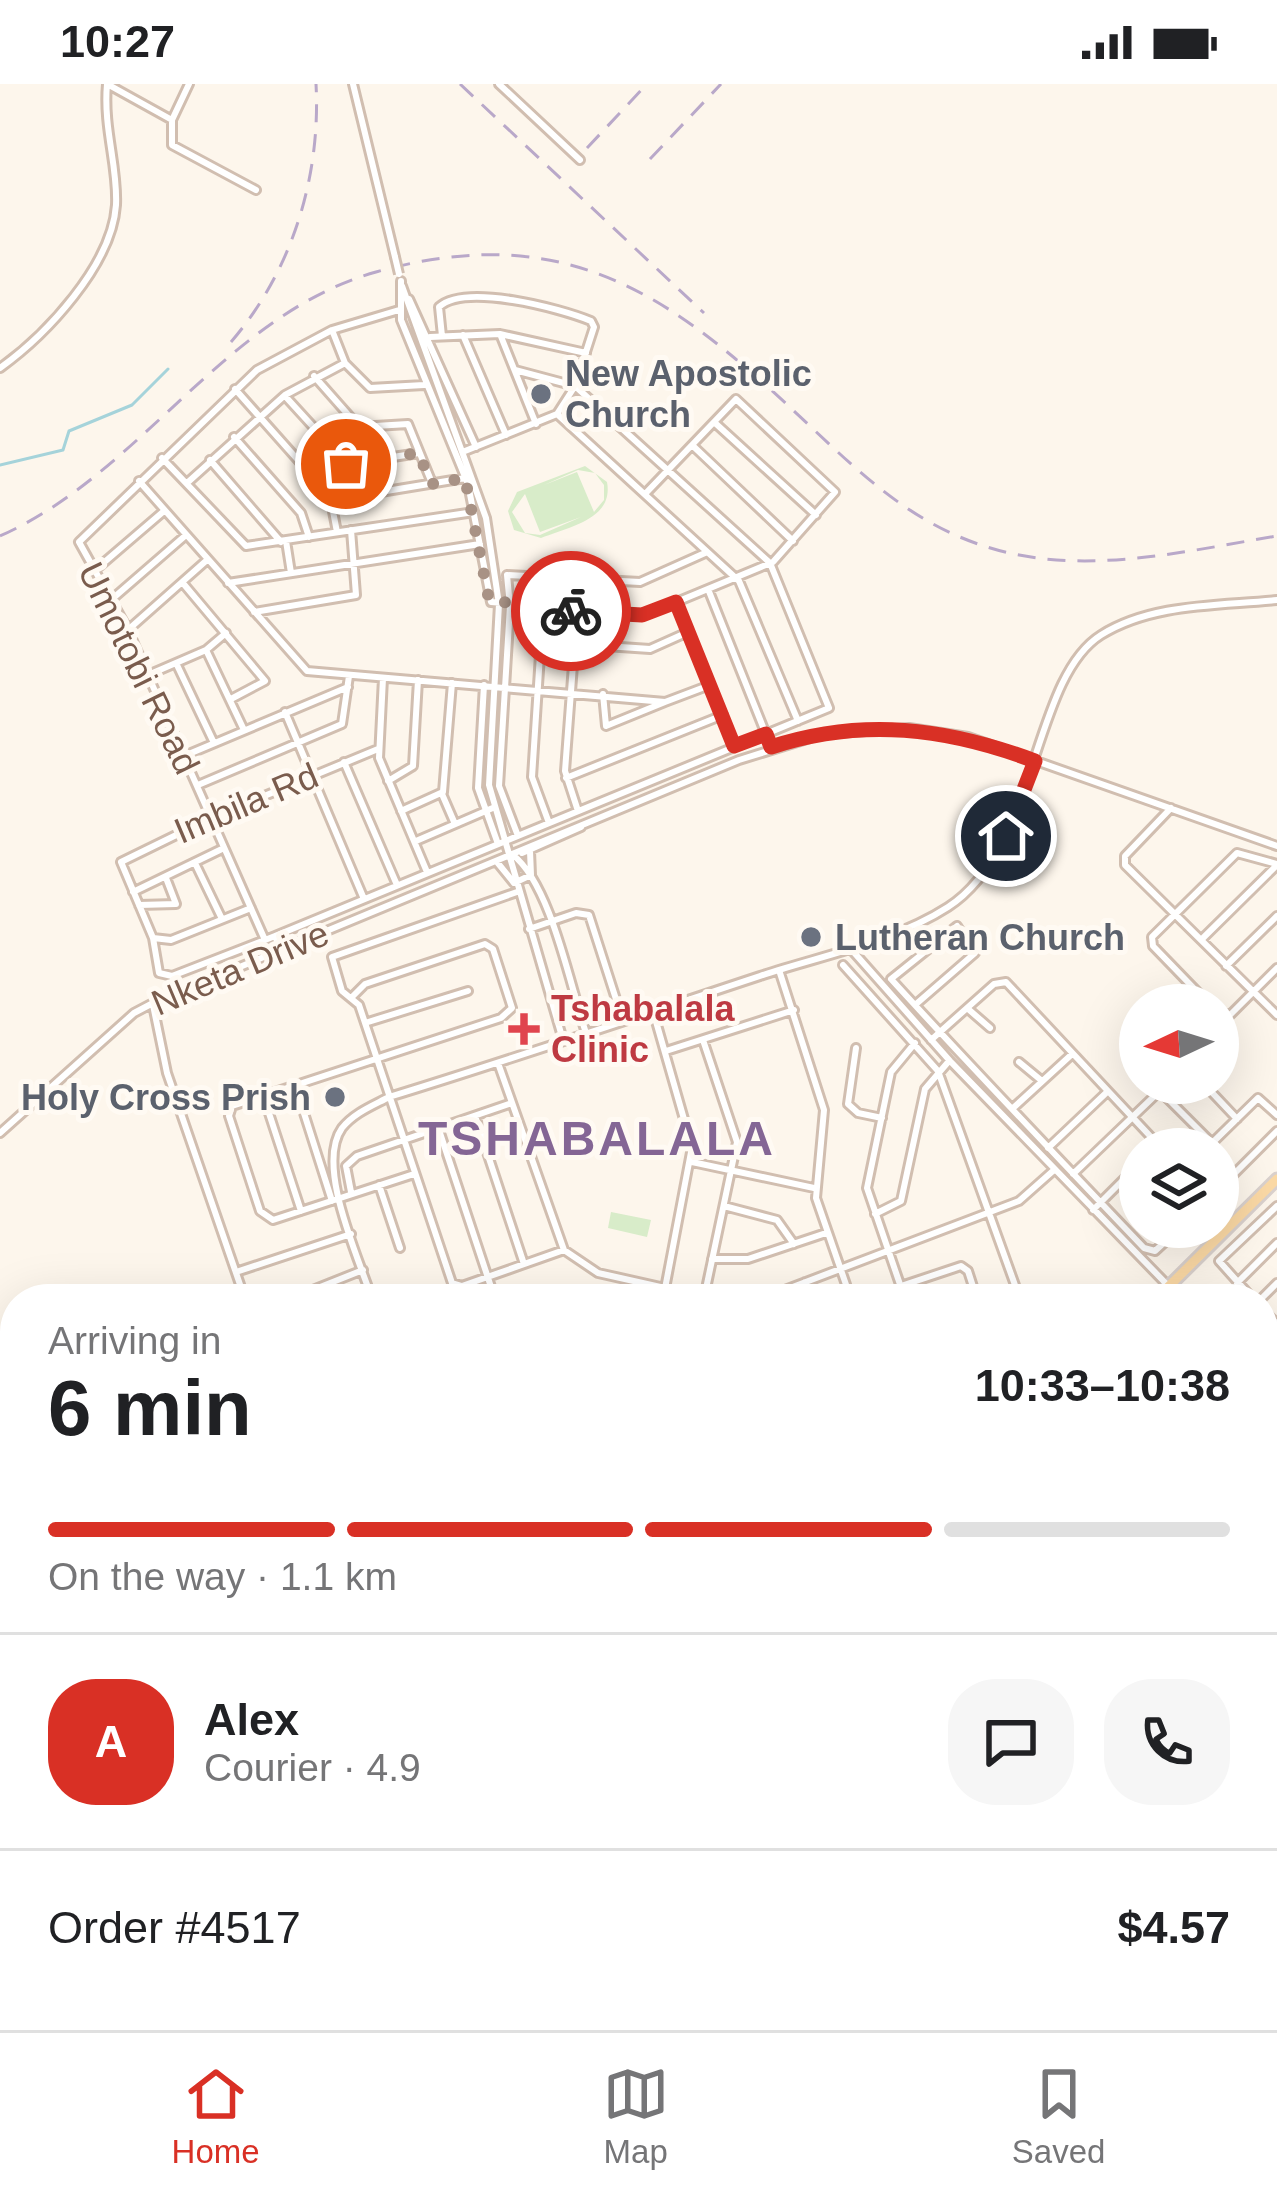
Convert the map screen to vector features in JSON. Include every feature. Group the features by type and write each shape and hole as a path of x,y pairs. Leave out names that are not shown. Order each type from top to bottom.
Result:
{"main road":[{"path":"1170,1284 1277,1179"}],"street":[{"path":"0,368 48,332 106,238 116,202 106,145 107,84 172,120"},
{"path":"122,94 126,84"},
{"path":"189,84 172,120 172,146 256,190"},
{"path":"353,84 400,278 486,518 499,604 488,780 503,842"},
{"path":"499,84 580,160"},
{"path":"400,278 399,310 424,385 465,478 488,598 499,604 642,615 770,563 835,488 739,400 646,494"},
{"path":"406,297 430,337 476,447"},
{"path":"442,336 439,307 454,299 518,302 592,322 575,386 557,414 465,452"},
{"name":"Umotobi Road","path":"266,940 128,630 80,539 265,365 332,330 399,310"},
{"path":"332,330 345,363 373,390 424,385"},
{"path":"463,334 506,436"},
{"path":"430,337 500,334 587,353"},
{"path":"500,334 536,424"},
{"path":"186,484 284,395 345,363"},
{"path":"224,848 133,892 153,938 159,973 172,976 266,940 829,705 770,563 575,386 515,370"},
{"path":"314,376 359,427 408,424 432,484"},
{"path":"236,389 332,500 337,532"},
{"path":"284,395 346,464 418,453"},
{"path":"557,414 736,578 798,721"},
{"path":"714,422 816,515"},
{"path":"234,437 302,513 309,537"},
{"path":"692,445 793,541"},
{"path":"162,458 238,542 283,542 474,512"},
{"path":"210,460 283,542 291,572"},
{"path":"332,500 465,478"},
{"path":"139,481 301,667 349,676 665,702"},
{"path":"93,571 164,511"},
{"path":"254,612 356,595 351,530"},
{"path":"111,601 185,536"},
{"path":"228,583 480,544"},
{"path":"518,836 499,786 510,606 507,575 640,582 707,552"},
{"path":"128,630 207,560"},
{"path":"182,582 266,682 231,699"},
{"path":"708,590 771,747"},
{"path":"336,1200 332,1164 339,1133 358,1113 389,1097 934,915 960,898 1002,844 1065,680 1098,637 1172,610 1277,600"},
{"path":"676,602 734,746"},
{"path":"544,609 532,784 549,823"},
{"path":"577,612 566,778 578,811"},
{"path":"574,644 650,649 688,632"},
{"path":"148,675 206,650 226,633"},
{"path":"206,650 244,730"},
{"path":"176,663 214,743"},
{"path":"330,693 332,674"},
{"path":"197,786 346,721 349,676"},
{"path":"383,678 378,748 427,872"},
{"path":"388,781 412,766 418,680"},
{"path":"452,683 442,794 456,824"},
{"path":"484,685 478,788 485,812 503,842 531,874"},
{"path":"603,694 606,726 710,685"},
{"path":"184,756 348,687"},
{"path":"285,712 364,898"},
{"path":"566,778 722,715"},
{"name":"Nketa Drive","path":"0,1133 134,1013 153,1003 771,747 844,731 918,728 968,737 1277,846"},
{"name":"Imbila Rd","path":"133,892 119,865 127,856 378,748"},
{"path":"344,762 397,885"},
{"path":"401,811 442,794"},
{"path":"415,842 495,807"},
{"path":"1171,808 1124,862 1277,1015"},
{"path":"503,842 529,848 531,874 586,1033"},
{"path":"1190,984 1153,946 1154,935 1235,854 1277,865"},
{"path":"513,855 516,888 563,1040"},
{"path":"496,862 516,888"},
{"path":"195,863 222,920"},
{"path":"1201,940 1277,865"},
{"path":"454,1284 365,1023 352,997 342,991 332,957 516,888 531,874"},
{"path":"138,904 176,904 166,878"},
{"path":"153,938 171,940 251,908"},
{"path":"529,929 576,914 589,916 622,1021"},
{"path":"1226,966 1277,916"},
{"path":"915,1005 974,953 957,926 891,976 915,1005 940,1033 1011,1110 1119,1221"},
{"path":"275,936 281,950"},
{"path":"352,997 364,984 485,944 493,949 511,1001 507,1016 232,1106 229,1114 260,1211 267,1220 414,1174"},
{"path":"849,947 950,1061 1166,1284"},
{"path":"843,965 938,1071 1015,1284"},
{"path":"1239,1005 1277,968"},
{"path":"779,970 825,1117 814,1188 845,1284"},
{"path":"931,1040 994,984 1006,982 1142,1128"},
{"path":"365,1023 467,991"},
{"path":"153,1003 167,1073 240,1284"},
{"path":"967,1008 990,1028"},
{"path":"665,1051 794,1010"},
{"path":"652,1011 688,1127 692,1162 667,1284"},
{"path":"703,1040 735,1132 709,1284"},
{"path":"900,1284 867,1186 891,1072 915,1043"},
{"path":"856,1048 848,1104 858,1113 882,1118"},
{"path":"1011,1110 1071,1054"},
{"path":"874,1214 902,1201 923,1094 950,1061"},
{"path":"1019,1062 1042,1081"},
{"path":"498,1063 564,1250 598,1274 643,1284"},
{"path":"296,1088 368,1284"},
{"path":"1048,1148 1106,1092"},
{"path":"1228,1128 1260,1097 1277,1114"},
{"path":"264,1098 301,1211"},
{"path":"351,1194 346,1166 403,1138 512,1103"},
{"path":"1073,1174 1146,1104"},
{"path":"1172,1104 1193,1128"},
{"path":"1222,1104 1237,1119"},
{"path":"475,1116 524,1264"},
{"path":"438,1127 490,1284"},
{"path":"1239,1169 1277,1131"},
{"path":"692,1162 814,1188"},
{"path":"800,1284 1019,1201 1054,1170"},
{"path":"1093,1210 1119,1184"},
{"path":"379,1185 400,1248"},
{"path":"724,1206 777,1220 794,1244"},
{"path":"1277,1206 1219,1262 1237,1283 1277,1243"},
{"path":"712,1258 736,1262 826,1233"},
{"path":"236,1272 351,1234"},
{"path":"465,1284 564,1250"},
{"path":"907,1284 961,1266 972,1284"},
{"path":"325,1284 363,1270"}],"green space":[{"path":"585,466 595,473 578,470 544,485 577,472 594,512 604,500 604,485 595,474 607,482 604,505 597,513 541,538 514,530 508,511 517,492","holes":["525,494 540,532 581,517 540,535 525,533 512,512"]},
{"path":"611,1212 651,1220 647,1237 608,1228"}],"waterway":[{"path":"0,465 63,450 69,431 132,405 168,369"}],"railway":[{"path":"231,342 271,285 298,221 313,154 316,84"},
{"path":"460,84 704,313"},
{"path":"587,148 647,84"},
{"path":"650,159 721,84"},
{"path":"0,536 51,508 97,474 228,358 322,293 376,272 445,258 508,255 564,263 617,281 666,308 714,341 890,496 933,524 981,545 1017,555 1091,561 1166,555 1277,536"}],"way so far":[{"path":"346,464 418,453 432,484 465,478 489,600 571,611"}],"place":[{"name":"New Apostolic Church","path":"541,394"},
{"name":"Lutheran Church","path":"811,937"},
{"name":"Tshabalala Clinic","path":"524,1029"},
{"name":"Holy Cross Prish","path":"335,1097"}],"district":[{"name":"TSHABALALA","path":"597,1138"}],"route":[{"path":"571,611 642,615 676,602 734,746 766,734 771,747 844,731 918,728 968,737 1035,761 1006,836"}]}
